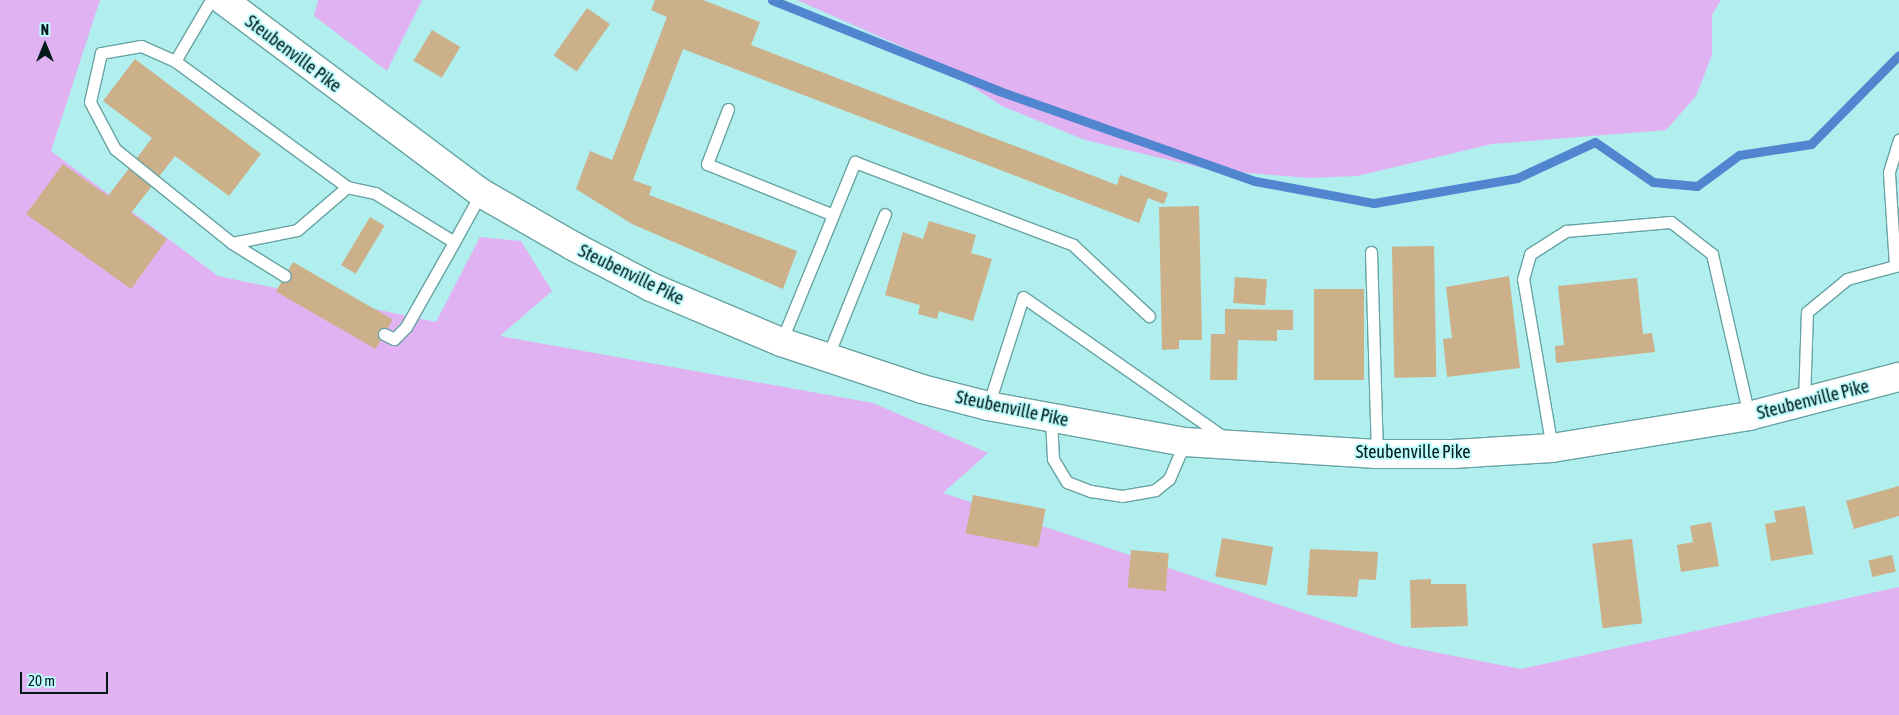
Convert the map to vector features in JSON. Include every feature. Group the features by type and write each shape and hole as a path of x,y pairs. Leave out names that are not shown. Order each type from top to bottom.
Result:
{"main road":[{"name":"Steubenville Pike","path":"223,0 481,193 651,287 781,342 922,389 988,406 1185,442 1238,447 1377,454 1552,448 1749,416 1899,377"}],"lane":[{"path":"175,60 211,0"},
{"path":"285,276 232,243 115,149 90,102 101,53 141,46 175,60 347,187 375,193 454,242"},
{"path":"728,109 707,164 833,215"},
{"path":"1804,403 1807,312 1847,279 1897,266 1889,172 1899,140"},
{"path":"781,342 855,162 1073,245 1149,316"},
{"path":"232,243 297,230 347,187"},
{"path":"384,334 394,339 406,327 481,193"},
{"path":"827,358 885,214"},
{"path":"1552,448 1523,278 1530,254 1566,231 1671,222 1712,254 1749,416"},
{"path":"1371,252 1377,454"},
{"path":"988,406 1023,297 1238,447"},
{"path":"1052,419 1053,459 1068,482 1090,491 1122,496 1155,490 1169,479 1185,442"}],"shaded area":[{"path":"0,0 100,0 51,151 218,276 436,322 480,237 521,241 552,291 500,336 873,403 988,453 943,493 1403,646 1521,669 1899,587 1899,715 0,715"},
{"path":"318,0 422,0 387,71 314,16"},
{"path":"797,0 1721,0 1712,15 1712,55 1696,96 1666,130 1492,144 1357,176 1309,178 1211,170 1085,140 1002,106 930,59"}],"building":[{"path":"655,0 703,0 760,22 751,45 1117,185 1120,175 1168,193 1164,204 1148,198 1139,223 683,49 633,180 652,187 649,195 797,251 783,289 632,224 576,189 590,151 612,160 667,17 651,10"},
{"path":"587,8 610,24 577,72 554,56"},
{"path":"432,30 460,47 442,78 413,61"},
{"path":"135,59 261,154 229,196 175,156 131,213 167,239 131,289 26,214 63,164 108,196 152,138 103,101"},
{"path":"1199,206 1202,340 1179,340 1179,349 1162,350 1159,207"},
{"path":"370,217 385,226 356,274 341,265"},
{"path":"929,221 976,235 971,253 992,259 973,321 939,311 937,319 918,314 920,305 885,295 903,232 923,239"},
{"path":"1434,246 1436,377 1394,378 1392,247"},
{"path":"293,262 393,320 376,349 276,291"},
{"path":"1509,276 1520,368 1447,377 1443,339 1452,338 1446,287"},
{"path":"1235,277 1267,279 1265,305 1233,303"},
{"path":"1637,278 1643,334 1652,333 1655,352 1556,363 1555,346 1564,345 1558,286"},
{"path":"1314,289 1364,289 1364,380 1314,380"},
{"path":"1225,309 1293,310 1293,330 1277,330 1277,341 1238,340 1237,380 1210,380 1211,334 1225,334"},
{"path":"1899,486 1899,516 1854,529 1846,501"},
{"path":"973,495 1046,509 1038,547 966,533"},
{"path":"1805,506 1813,554 1771,561 1765,524 1776,522 1774,511"},
{"path":"1711,522 1719,566 1681,572 1677,545 1693,542 1690,526"},
{"path":"1222,538 1273,547 1266,585 1215,576"},
{"path":"1632,539 1642,623 1603,628 1592,544"},
{"path":"1310,549 1378,552 1376,580 1359,579 1357,597 1307,595"},
{"path":"1131,550 1169,553 1166,591 1128,588"},
{"path":"1892,555 1896,572 1872,577 1869,560"},
{"path":"1431,579 1431,584 1466,584 1468,626 1411,628 1410,580"}],"waterway":[{"path":"772,0 999,91 1255,181 1374,203 1517,178 1595,142 1653,182 1697,186 1739,155 1811,144 1899,55"}]}
